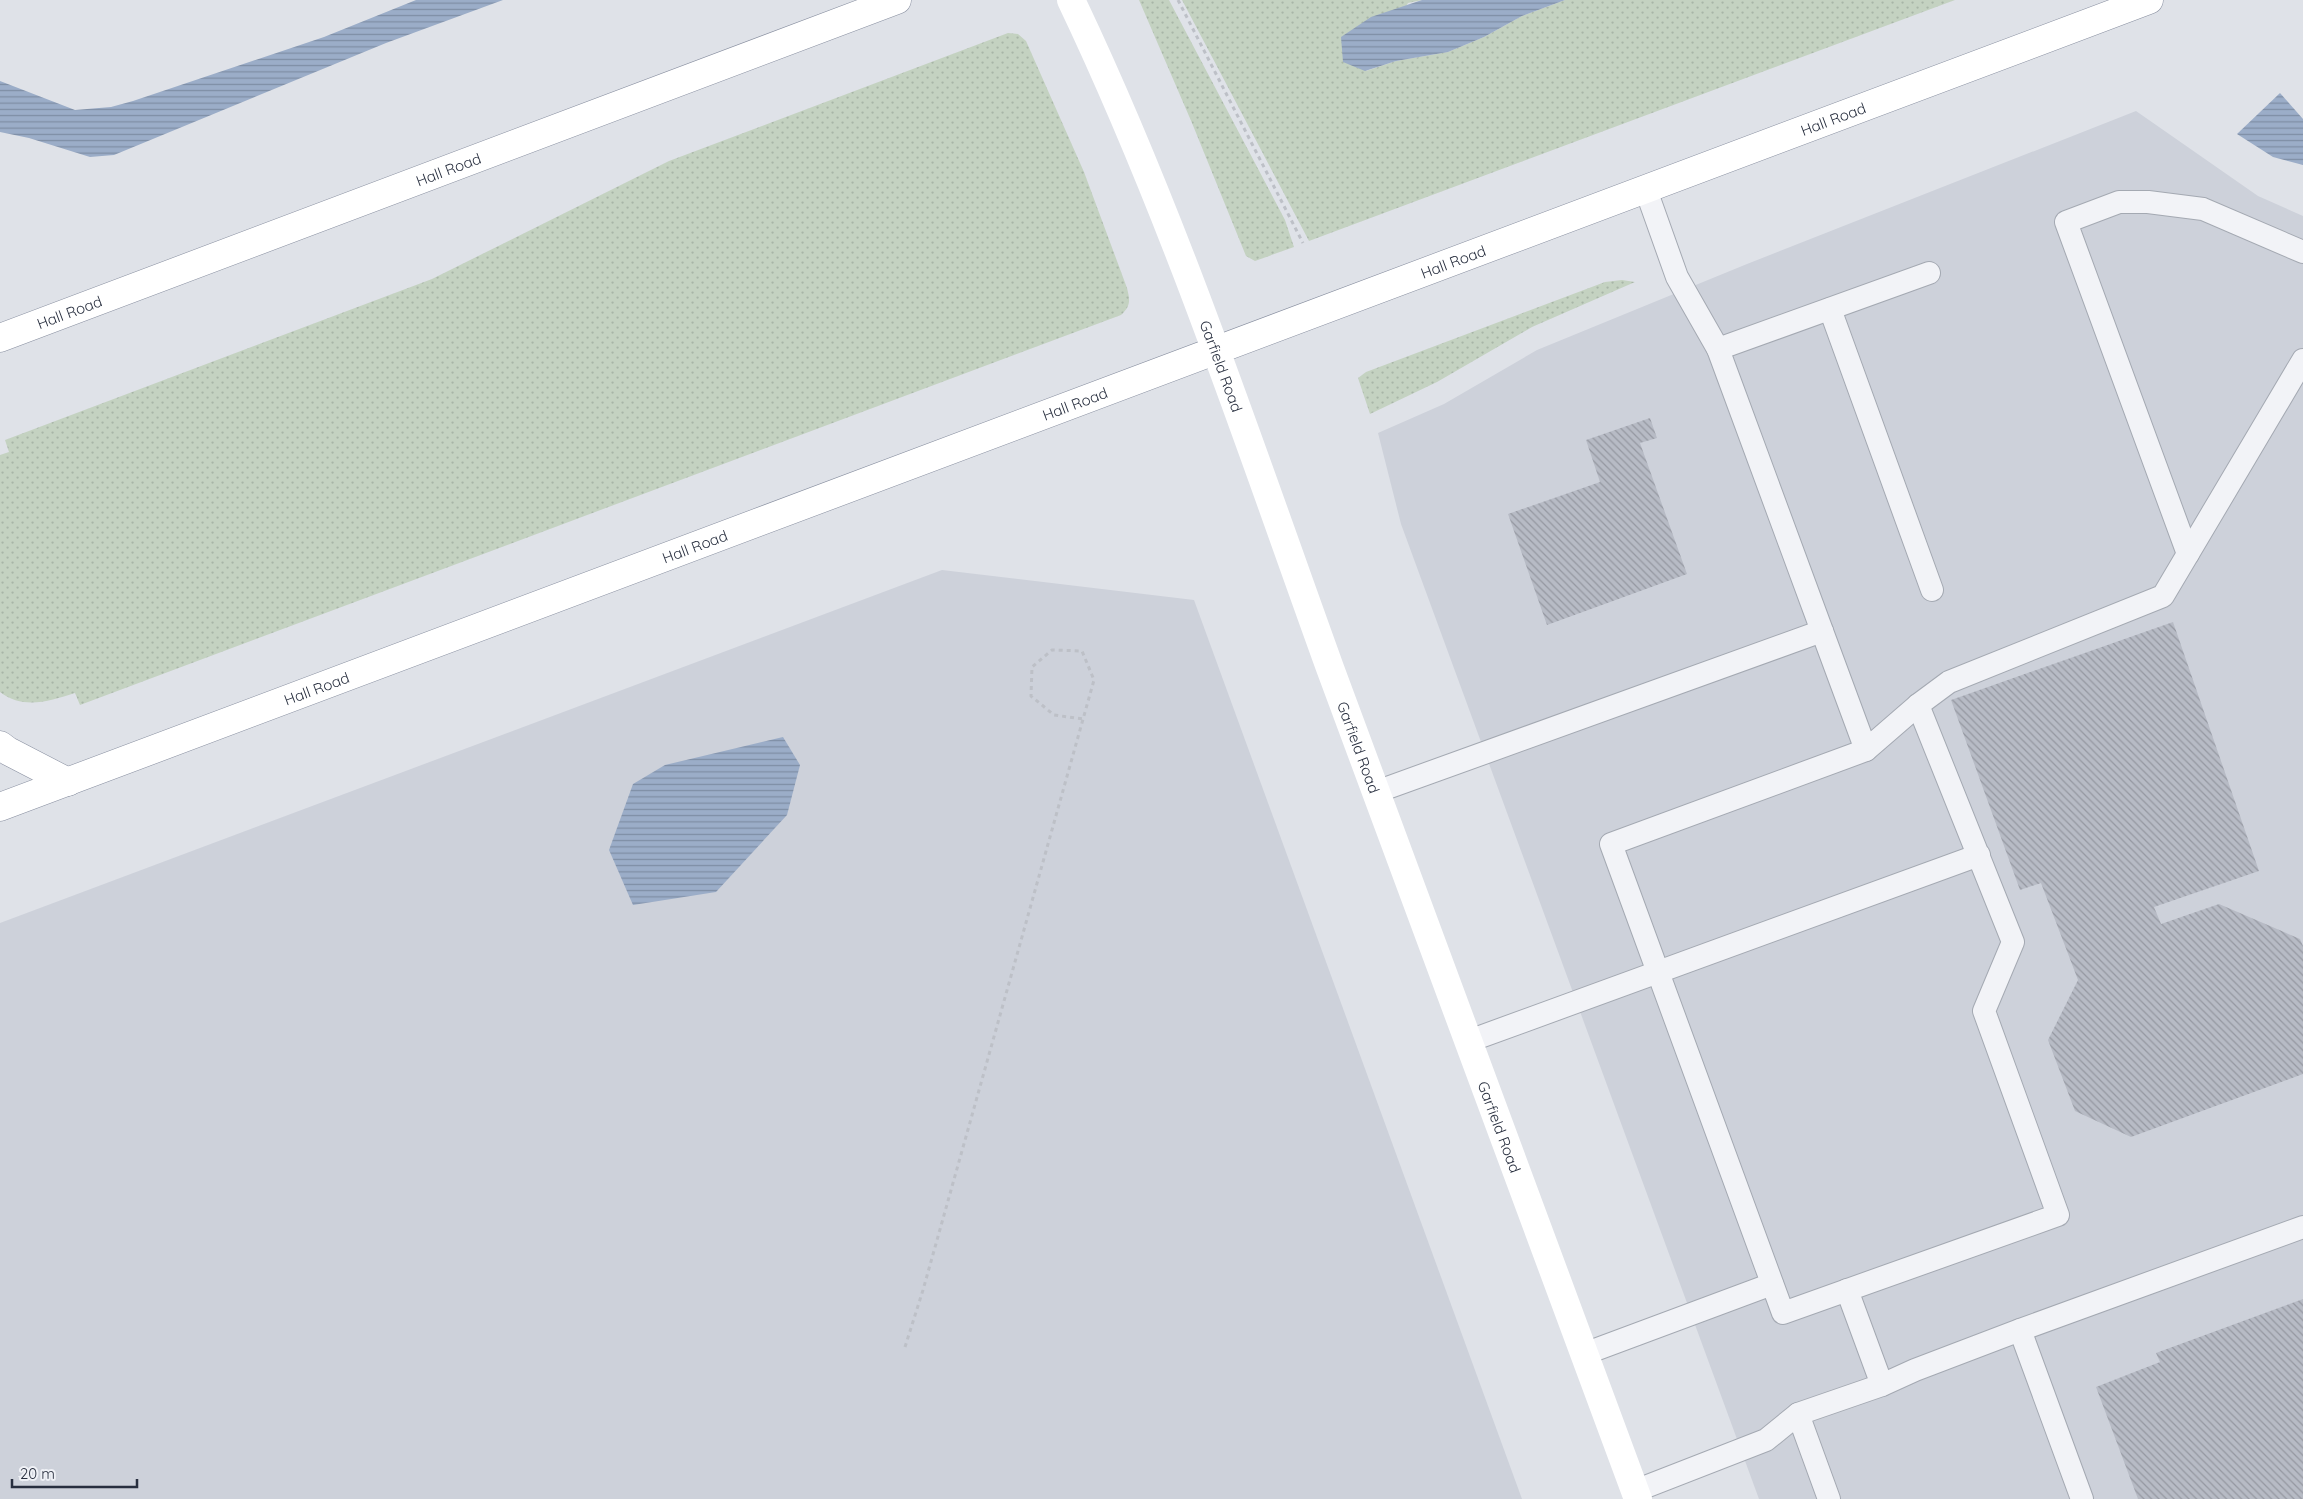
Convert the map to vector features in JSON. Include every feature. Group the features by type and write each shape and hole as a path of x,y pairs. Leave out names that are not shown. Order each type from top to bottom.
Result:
{"main road":[{"name":"Hall Road","path":"3,339 897,0"},
{"name":"Garfield Road","path":"1071,0 1163,214 1215,351 1376,792 1637,1495"},
{"name":"Hall Road","path":"0,807 2150,0"},
{"path":"0,745 68,782"}],"lane":[{"path":"1646,190 1678,277 1718,349 1866,750"},
{"path":"2188,554 2066,222 2119,202 2148,202 2203,209 2303,252"},
{"path":"1718,349 1929,273"},
{"path":"1830,309 1932,590"},
{"path":"1918,705 2013,942 1984,1011 2058,1215 1783,1313 1611,844 1866,750 1918,705 1949,682 2163,596 2303,360"},
{"path":"1376,792 1822,631"},
{"path":"1469,1041 1979,855"},
{"path":"1637,1495 1766,1440 1798,1414 1882,1385 2020,1330 2303,1226"},
{"path":"1584,1354 1772,1284"},
{"path":"1846,1290 1882,1385"},
{"path":"2020,1330 2082,1499"},
{"path":"1798,1414 1829,1499"}],"path":[{"path":"1178,0 1288,210 1303,243"},
{"path":"905,1347 924,1290 1094,680 1082,651 1052,650 1032,667 1031,696 1054,715 1083,719"}],"shaded area":[{"path":"2136,111 2258,196 2303,216 2303,1499 1759,1499 1401,524 1378,433 1444,404 1537,350 1747,264"},
{"path":"942,570 1194,600 1522,1499 0,1499 0,923"}],"green space":[{"path":"1139,0 1169,0 1285,220 1294,247 1255,261 1246,256"},
{"path":"1182,0 1422,0 1408,3 1366,71 1396,61 1448,52 1484,37 1522,16 1565,0 1955,0 1309,241"},
{"path":"1008,33 1018,34 1026,41 1084,172 1127,288 1129,303 1127,309 1121,315 80,705 75,693 46,701 27,702 9,698 0,692 0,455 9,452 5,440 432,279 669,161"},
{"path":"1622,280 1635,282 1532,327 1437,382 1370,414 1358,378 1366,372 1605,282"}],"water":[{"path":"416,0 503,0 386,43 114,155 90,157 29,138 0,132 0,81 75,110 111,107 324,37"},
{"path":"1422,0 1565,0 1522,16 1484,37 1448,52 1396,61 1365,71 1343,62 1341,37 1371,17"},
{"path":"2280,93 2303,119 2303,165 2273,157 2237,134"},
{"path":"783,737 800,765 787,815 716,892 633,905 609,850 633,784 665,765"}],"building":[{"path":"1650,418 1657,438 1640,443 1687,574 1547,625 1508,514 1600,482 1586,440"},
{"path":"2173,622 2259,871 2154,907 2161,924 2219,904 2300,939 2303,946 2303,1074 2131,1137 2075,1111 2048,1040 2078,980 2041,883 2020,890 1951,700"},
{"path":"2303,1299 2303,1499 2138,1499 2096,1387 2160,1362 2156,1353"}]}
